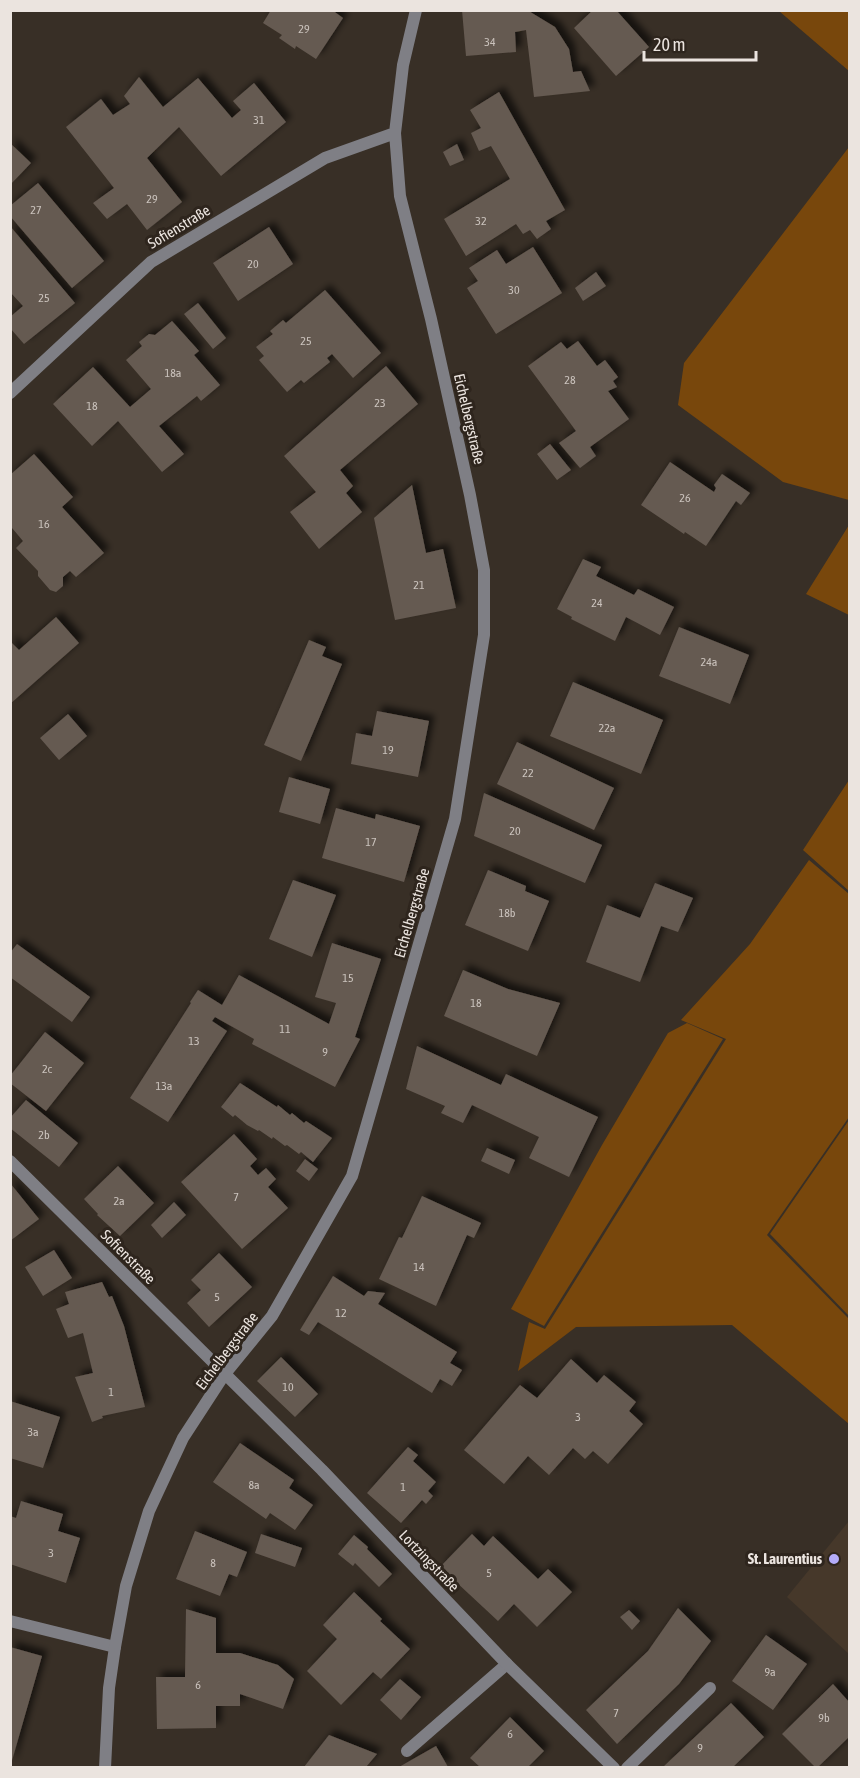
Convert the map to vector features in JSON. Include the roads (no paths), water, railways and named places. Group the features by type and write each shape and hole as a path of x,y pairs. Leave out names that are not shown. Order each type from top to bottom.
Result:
{"street":[{"name":"Eichelbergstraße","path":"105,1767 115,1647 126,1586 149,1511 183,1438 224,1375 272,1316 352,1176 455,819 484,635 484,570 438,352 400,196 395,133 403,65 416,10"},
{"name":"Sofienstraße","path":"10,393 151,262 325,158 395,133"},
{"name":"Sofienstraße","path":"10,1161 224,1375"},
{"name":"Lortzingstraße","path":"224,1375 322,1470 507,1664 614,1767"},
{"path":"10,1621 115,1647"},
{"path":"407,1751 507,1664"},
{"path":"627,1767 710,1688"}],"place":[{"name":"St. Laurentius","path":"834,1559"}]}
